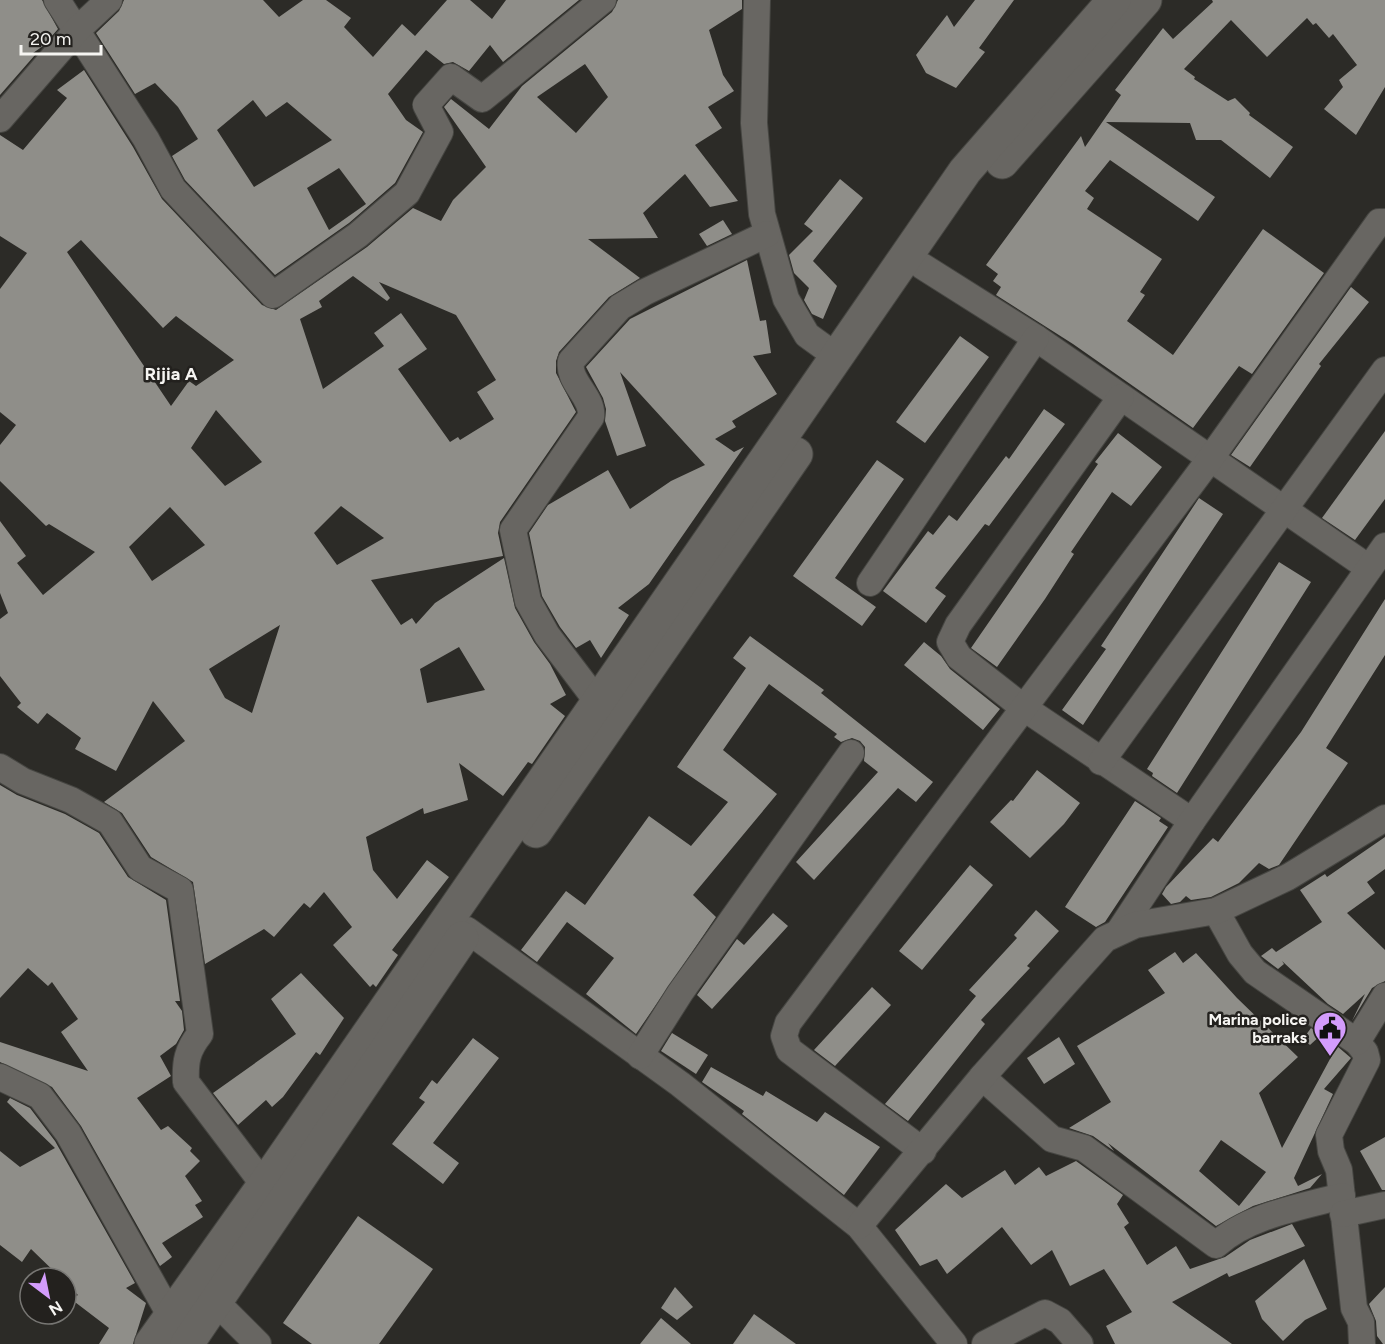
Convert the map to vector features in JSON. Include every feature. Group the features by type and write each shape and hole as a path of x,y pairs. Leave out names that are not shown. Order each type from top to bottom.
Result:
{"main road":[{"path":"150,1344 264,1185 965,171 1114,0"},
{"path":"187,1344 467,930 754,515 922,266 981,186 1145,0"}],"street":[{"path":"57,0 151,147 173,189 273,295 358,235 407,193 440,132 426,105 451,76 482,99 603,0"},
{"path":"0,119 76,30 109,0"},
{"path":"757,0 754,123 757,172 767,234 786,298 807,335 836,356"},
{"path":"922,1151 789,1050 784,1036 788,1023 1210,459 1379,222 1385,222"},
{"path":"597,702 547,634 528,601 513,530 591,417 591,409 569,370 571,362 620,307 645,292 767,234"},
{"path":"922,266 1036,338 1369,568"},
{"path":"870,583 1036,338"},
{"path":"1101,762 1385,370"},
{"path":"1121,397 958,625 950,642 959,657 1024,708 1192,822"},
{"path":"1120,930 1192,822 1385,546"},
{"path":"640,1056 680,993 852,753"},
{"path":"0,767 23,781 71,800 110,822 140,868 180,890 200,1034 191,1045 185,1060 186,1082 264,1185"},
{"path":"859,1226 982,1077 1105,939 1120,930 1216,911 1288,877 1385,818"},
{"path":"1216,911 1240,954 1255,972 1357,1042 1365,1052 1367,1060 1329,1135 1331,1151 1339,1170 1354,1308 1361,1322 1362,1344"},
{"path":"467,930 640,1056 859,1226 954,1344"},
{"path":"1357,1042 1385,996"},
{"path":"0,1077 40,1096 68,1133 170,1315"},
{"path":"982,1077 1052,1139 1084,1148 1216,1245 1230,1232 1240,1230 1279,1212 1343,1205 1385,1205"},
{"path":"216,1302 258,1344"},
{"path":"985,1344 1045,1313 1060,1321 1080,1344"}],"building":[{"path":"0,0 42,0 58,29 43,46 33,53 35,55 0,95"},
{"path":"124,0 263,0 279,17 303,0 326,0 351,18 344,27 373,57 402,24 415,36 447,0 470,0 492,19 506,0 579,0 503,62 490,45 469,71 453,62 444,64 426,50 388,94 406,120 423,132 395,183 349,223 275,275 185,180 172,156 198,139 178,107 155,83 135,94 96,33 119,11","holes":["253,100 266,117 287,102 332,140 254,187 217,130","339,168 366,204 329,230 307,188"]},
{"path":"618,0 742,0 742,9 709,30 723,75 734,91 708,107 722,128 695,145 738,201 710,207 685,174 643,213 658,238 588,239 640,278 609,297 559,352 556,373 576,412 500,522 498,533 503,556 371,580 401,625 412,618 416,624 435,603 504,558 515,608 534,642 550,664 566,695 550,704 565,716 532,764 528,762 503,796 459,763 468,800 424,814 423,808 366,837 373,870 397,899 427,860 449,877 392,950 398,955 376,987 373,984 370,987 333,945 352,927 324,892 310,908 304,903 274,937 264,929 205,964 193,882 151,857 122,813 104,802 185,741 153,701 116,771 75,749 81,738 47,713 38,724 17,707 21,703 0,676 0,619 8,613 0,593 0,521 26,556 17,563 43,595 95,552 49,524 46,526 0,481 0,445 16,425 0,412 0,289 27,253 0,236 0,135 23,150 67,98 57,90 84,70 133,147 162,199 262,305 276,310 367,247 413,208 441,221 453,200 486,167 444,107 451,99 489,129 522,86 612,12","holes":["585,64 608,97 576,133 537,97","81,240 163,328 176,316 234,360 196,386 189,381 171,406 67,252","353,276 387,301 390,298 379,282 456,315 496,380 477,392 494,419 460,440 458,437 450,442 398,369 427,349 401,313 374,333 384,346 323,389 300,319 322,307 319,301","216,410 262,462 225,486 191,448","341,506 384,538 337,565 314,533","170,507 205,545 152,581 129,547","280,625 252,713 225,698 209,669","459,647 485,690 427,703 420,669"]},
{"path":"975,0 1014,0 979,48 985,52 956,88 926,73 916,55 947,15 954,27"},
{"path":"1212,0 1385,0 1385,87 1356,135 1324,109 1343,87 1339,80 1357,65 1333,34 1329,38 1316,23 1313,25 1307,18 1267,57 1231,20 1184,69 1195,77 1194,79 1228,101 1235,98 1250,113 1249,115 1293,147 1270,178 1221,140 1196,140 1190,123 1106,122 1215,197 1198,221 1110,160 1085,191 1094,198 1087,209 1162,259 1140,292 1145,295 1127,321 1173,355 1263,229 1324,273 1252,374 1239,366 1193,428 1073,344 996,295 1001,287 993,281 998,274 986,265 1081,136 1085,147 1121,95 1115,90 1163,28 1173,39 1213,2"},
{"path":"840,179 863,198 813,261 837,286 823,319 812,314 804,300 809,288 794,273 789,255 813,231 804,224"},
{"path":"723,220 732,234 707,246 699,234"},
{"path":"747,260 760,321 766,320 771,353 753,356 777,394 732,421 736,427 715,439 734,452 744,447 649,584 618,608 629,615 601,658 590,640 576,648 560,627 542,596 529,533 548,505 608,470 630,509 671,481 705,465 620,372 646,446 617,456 605,421 606,409 603,398 586,367 630,319"},
{"path":"1351,287 1369,302 1319,364 1321,366 1250,467 1231,455"},
{"path":"960,336 989,357 925,443 896,422"},
{"path":"1044,409 1065,424 989,526 985,524 935,588 946,596 926,623 883,591 928,531 933,535 949,515 957,521 1006,456 1009,459"},
{"path":"1385,431 1385,499 1355,540 1322,518"},
{"path":"1118,433 1162,467 1131,506 1112,492 1071,552 1074,554 1045,599 997,667 971,648 1098,464 1095,462"},
{"path":"877,460 904,479 835,578 876,607 862,626 793,576"},
{"path":"1199,498 1223,514 1083,725 1062,710 1106,649 1101,646"},
{"path":"1279,562 1311,582 1177,793 1152,776 1153,773 1147,769"},
{"path":"1385,599 1385,655 1326,748 1348,763 1279,865 1269,869 1259,863 1239,883 1211,897 1191,900 1186,896 1180,902 1171,904 1162,894 1166,887 1213,838 1218,842 1301,732"},
{"path":"750,636 824,690 821,693 933,782 916,802 898,788 814,880 796,862 878,772 864,761 865,747 860,741 852,738 841,742 834,737 837,734 769,684 723,750 777,794 693,895 716,917 636,1034 586,994 614,958 567,922 537,962 521,950 566,891 585,905 649,816 691,846 728,802 677,767 746,668 733,658"},
{"path":"924,642 941,656 950,669 1000,709 983,730 904,665"},
{"path":"1037,770 1080,803 1064,824 1030,858 990,822 1011,800 1013,801"},
{"path":"0,785 17,795 65,814 99,833 128,877 166,900 180,1001 175,1001 182,1011 184,1030 176,1044 160,1056 171,1076 137,1098 161,1130 168,1126 192,1148 190,1151 200,1161 185,1176 202,1201 195,1205 203,1217 162,1243 172,1257 160,1266 81,1126 52,1087 0,1062 0,1042 88,1071 61,1032 78,1019 52,982 48,986 28,968 0,998"},
{"path":"1135,801 1161,818 1159,821 1168,827 1105,922 1096,927 1065,907"},
{"path":"1385,837 1385,869 1367,882 1375,893 1347,913 1385,950 1385,981 1372,988 1352,1021 1365,994 1343,1014 1328,1004 1282,961 1284,964 1278,969 1261,956 1272,948 1276,952 1322,922 1300,890 1325,874 1327,877"},
{"path":"970,865 993,885 922,970 899,951"},
{"path":"1036,910 1059,931 1027,966 1030,968 981,1020 985,1024 908,1121 885,1104 976,996 969,990 1017,938 1014,935"},
{"path":"773,913 788,926 712,1009 697,995 737,939 744,945"},
{"path":"1175,952 1183,963 1196,953 1237,998 1298,1057 1259,1093 1282,1148 1337,1046 1351,1058 1324,1089 1333,1094 1294,1178 1298,1186 1322,1174 1310,1188 1253,1206 1216,1226 1108,1143 1114,1151 1093,1136 1069,1128 1111,1102 1077,1046 1165,993 1148,970","holes":["1221,1140 1266,1172 1239,1206 1199,1171"]},
{"path":"301,973 344,1018 320,1055 316,1052 283,1097 272,1107 266,1100 238,1125 213,1093 296,1034 271,999"},
{"path":"872,987 891,1005 835,1066 814,1050"},
{"path":"1311,1028 1321,1035 1310,1045 1303,1039"},
{"path":"672,1033 708,1055 696,1074 661,1051"},
{"path":"1059,1037 1075,1064 1044,1084 1027,1058"},
{"path":"473,1038 499,1058 433,1143 459,1163 443,1184 392,1144 425,1102 419,1098 432,1080 437,1084"},
{"path":"711,1067 763,1096 766,1091 817,1122 825,1112 880,1147 844,1195 742,1114 744,1111 702,1082"},
{"path":"10,1098 30,1108 55,1141 135,1283 126,1288 146,1303 133,1344 99,1344 109,1328 78,1304 78,1266 49,1266 31,1249 22,1262 0,1245 0,1151 20,1167 55,1148 7,1102"},
{"path":"1385,1137 1385,1190 1382,1190 1360,1151"},
{"path":"1076,1161 1123,1195 1117,1204 1129,1223 1124,1227 1147,1265 1176,1246 1190,1269 1225,1257 1250,1240 1292,1224 1305,1246 1229,1277 1227,1273 1172,1302 1232,1344 1115,1344 1106,1326 1132,1312 1104,1269 1070,1286 1052,1250 1031,1265 1002,1227 947,1274 937,1259 920,1266 895,1230 946,1184 962,1198 1005,1170 1015,1185 1039,1167 1046,1176"},
{"path":"358,1216 433,1269 379,1344 312,1344 283,1323"},
{"path":"1304,1259 1327,1309 1305,1320 1283,1341 1262,1319 1255,1301"},
{"path":"675,1287 693,1307 677,1320 661,1308"},
{"path":"1385,1287 1385,1344 1383,1344 1377,1336 1376,1321 1369,1304"},
{"path":"754,1314 796,1344 733,1344"},
{"path":"661,1318 691,1344 640,1344"}],"place":[{"name":"Marina police barraks","path":"1330,1057"}],"district":[{"name":"Rijia A","path":"171,374"}]}
